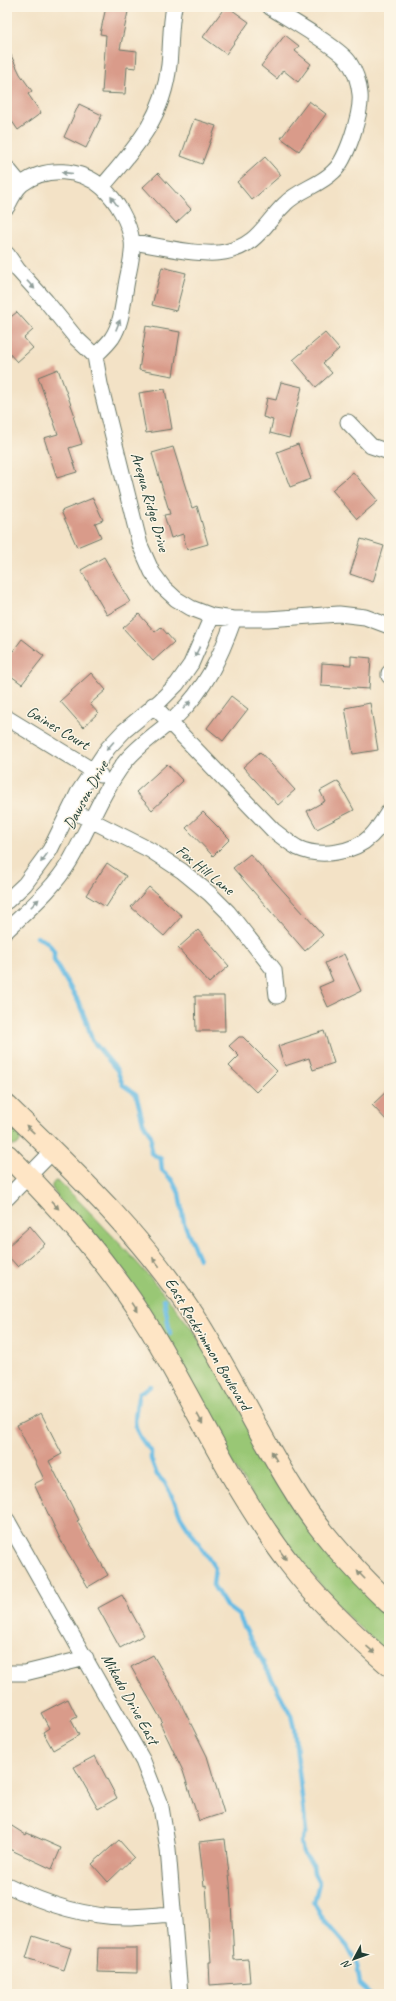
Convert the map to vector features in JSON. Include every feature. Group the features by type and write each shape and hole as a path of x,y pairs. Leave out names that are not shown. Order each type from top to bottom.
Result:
{"main road":[{"name":"East Rockrimmon Boulevard","path":"7,1106 114,1213 151,1256 172,1284 213,1346 293,1490 322,1529 355,1568 389,1603"},
{"path":"7,1155 69,1220 104,1261 150,1329 236,1484 290,1564 317,1597 341,1622 389,1666"}],"street":[{"path":"102,187 148,130 158,110 169,65 171,26 174,7"},
{"path":"132,242 208,254 226,252 241,247 262,233 284,204 295,194 322,180 340,164 346,154 360,106 360,95 355,74 344,55 270,7"},
{"path":"7,168 21,185"},
{"path":"7,207 21,185 46,172 68,172 86,177 102,187 113,199 121,213 132,242 131,257 120,322 112,338 95,356 76,338 18,270 7,254"},
{"name":"Arequa Ridge Drive","path":"95,356 100,384 140,545 152,572 163,587 176,599 191,608 212,616 234,619 268,619 339,614 365,618 389,626"},
{"path":"348,422 371,446 389,452"},
{"name":"Dawson Drive","path":"7,901 25,884 50,850 71,810 78,792 108,748 153,705 160,701 176,684 191,664 212,616"},
{"name":"Dawson Drive","path":"7,930 55,881 69,862 91,820 98,803 125,762 193,698 210,676 223,649 234,619"},
{"path":"153,705 273,830 288,843 299,848 312,852 327,853 359,845 372,836 389,811"},
{"name":"Gaines Court","path":"7,718 111,782"},
{"name":"Fox Hill Lane","path":"71,810 150,850 182,871 210,894 228,912 274,970 277,996"},
{"path":"7,1198 53,1151"},
{"name":"Mikado Drive East","path":"7,1520 143,1761 161,1807 168,1849 180,1994"},
{"path":"7,1673 25,1673 86,1658"},
{"path":"7,1885 50,1904 85,1913 124,1917 174,1914"}],"green space":[{"path":"7,1119 20,1132 21,1137 19,1144 14,1146 7,1142"},
{"path":"55,1181 60,1182 128,1253 161,1290 191,1328 367,1594 389,1614 389,1655 347,1616 281,1538 52,1188"}],"building":[{"path":"106,7 129,7 120,49 137,51 136,68 127,67 125,94 102,93 106,35 100,34"},
{"path":"225,7 228,7 249,22 226,54 203,37"},
{"path":"285,35 299,46 295,51 311,64 298,82 283,70 277,79 261,66"},
{"path":"7,47 20,74 32,91 28,94 41,113 18,130 7,114"},
{"path":"309,101 326,114 299,151 281,138"},
{"path":"79,104 102,115 86,148 64,137"},
{"path":"194,119 216,126 202,164 181,156"},
{"path":"265,157 281,175 252,200 237,182"},
{"path":"158,173 191,209 176,223 143,187"},
{"path":"162,267 186,273 176,311 152,305"},
{"path":"17,312 33,330 24,338 33,348 17,362 7,351 7,320"},
{"path":"146,326 180,332 173,376 139,370"},
{"path":"325,333 339,349 323,363 332,373 316,387 293,360"},
{"path":"58,369 75,416 73,416 82,444 69,448 77,472 57,478 44,438 58,434 38,377"},
{"path":"281,382 302,387 289,438 270,433 273,420 263,417 267,398 276,400"},
{"path":"165,389 172,429 146,433 139,393"},
{"path":"298,444 311,479 290,487 277,452"},
{"path":"173,447 192,508 197,506 208,544 187,550 183,534 171,538 164,515 170,514 152,453"},
{"path":"353,472 378,501 357,519 332,490"},
{"path":"93,498 103,520 95,523 101,537 77,547 61,511"},
{"path":"361,539 384,546 373,582 350,574"},
{"path":"104,557 130,602 107,615 81,570"},
{"path":"139,614 155,632 161,627 174,642 153,661 123,628"},
{"path":"22,639 44,656 22,684 7,673 7,659"},
{"path":"351,656 371,658 369,689 321,686 322,663 351,665"},
{"path":"91,673 106,690 90,704 98,713 83,727 60,701"},
{"path":"231,696 248,709 223,741 207,728"},
{"path":"370,703 378,750 353,754 345,708"},
{"path":"260,752 295,790 278,805 243,767"},
{"path":"167,764 183,781 152,810 136,792"},
{"path":"338,781 354,810 317,829 307,811 325,801 320,791"},
{"path":"203,812 230,839 213,856 186,828"},
{"path":"250,854 323,935 305,951 233,868"},
{"path":"107,863 126,876 106,907 86,895"},
{"path":"149,887 182,916 164,936 131,907"},
{"path":"198,930 229,966 209,983 178,948"},
{"path":"344,954 361,991 328,1007 319,987 333,981 325,963"},
{"path":"195,996 224,996 225,1031 196,1031"},
{"path":"324,1031 334,1063 313,1070 309,1058 285,1066 278,1046"},
{"path":"239,1037 243,1037 277,1071 256,1092 229,1066 239,1056 229,1046"},
{"path":"389,1089 389,1123 372,1105"},
{"path":"30,1226 45,1244 18,1267 7,1255 7,1247"},
{"path":"41,1413 62,1454 49,1461 79,1520 77,1521 108,1575 88,1587 62,1543 34,1484 44,1479 17,1425"},
{"path":"122,1595 144,1635 120,1648 98,1608"},
{"path":"153,1655 178,1698 207,1756 224,1813 199,1821 183,1771 160,1723 162,1721 131,1667"},
{"path":"68,1699 77,1717 71,1720 79,1735 53,1750 43,1732 49,1728 41,1713"},
{"path":"95,1756 117,1798 98,1809 74,1767"},
{"path":"7,1823 26,1835 27,1833 61,1848 52,1869 7,1848"},
{"path":"225,1839 230,1883 234,1960 248,1959 250,1982 210,1985 209,1962 211,1962 206,1885 204,1886 199,1842"},
{"path":"119,1840 134,1857 108,1882 92,1864"},
{"path":"33,1936 71,1948 64,1970 26,1958"},
{"path":"98,1948 137,1948 137,1973 97,1972"}],"waterway":[{"path":"37,937 47,942 54,951 54,960 78,1001 92,1040 117,1070 123,1085 136,1094 143,1122 151,1136 151,1153 161,1159 162,1170 173,1181 179,1193 184,1223 199,1259"},
{"path":"164,1299 170,1334"},
{"path":"151,1386 139,1393 135,1417 137,1430 144,1443 151,1451 151,1459 157,1475 165,1483 181,1517 215,1568 213,1585 226,1606 238,1615 291,1715 294,1728 306,1832 301,1842 303,1853 313,1865 314,1874 319,1883 314,1903 321,1916 347,1946 357,1964 360,1984 371,1994"}]}
